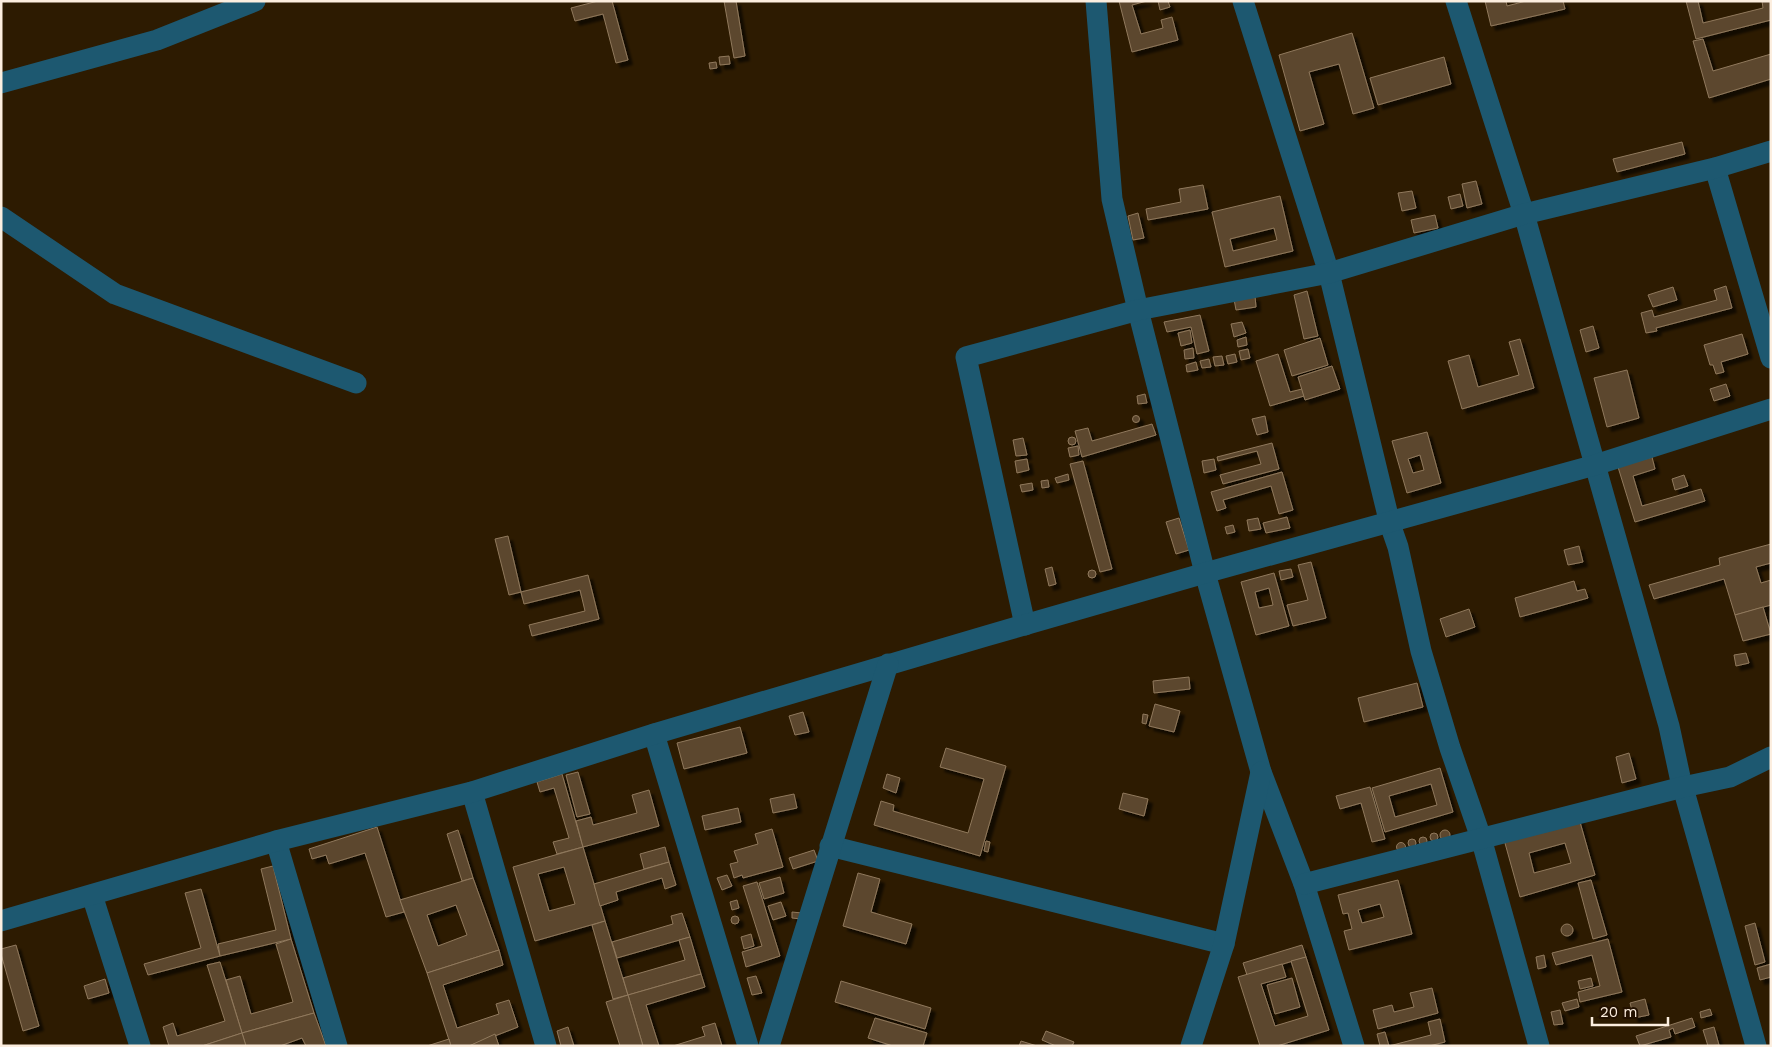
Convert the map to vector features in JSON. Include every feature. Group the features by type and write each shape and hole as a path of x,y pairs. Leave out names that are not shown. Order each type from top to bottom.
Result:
{"street":[{"path":"1,83 157,40 255,1"},
{"path":"1096,1 1112,199 1138,310 1205,573 1261,772 1304,884 1354,1046"},
{"path":"1244,1 1329,272 1390,524 1398,547 1421,651 1450,748 1481,838 1539,1046"},
{"path":"1456,1 1524,214 1669,726 1683,787 1756,1046"},
{"path":"1025,625 966,357 1138,310 1329,272 1524,214 1715,168 1771,151"},
{"path":"1715,168 1771,358"},
{"path":"1,217 115,294 356,383"},
{"path":"1,921 276,841 472,792 654,734 888,664 1205,573 1390,524 1595,466 1771,409"},
{"path":"769,1046 888,664"},
{"path":"654,734 748,1046"},
{"path":"1304,884 1683,787 1730,777 1771,757"},
{"path":"1191,1046 1224,944 1261,772"},
{"path":"472,792 546,1046"},
{"path":"276,841 337,1046"},
{"path":"830,846 1224,944"},
{"path":"92,895 140,1046"}],"building":[{"path":"598,1 612,1 628,60 616,63 603,14 575,21 571,8"},
{"path":"724,1 736,1 745,56 734,58"},
{"path":"1119,1 1147,1 1132,5 1141,34 1163,28 1161,20 1172,17 1178,40 1132,52"},
{"path":"1158,1 1168,1 1170,7 1160,10"},
{"path":"1485,1 1506,1 1507,6 1526,1 1563,1 1565,9 1491,26"},
{"path":"1686,1 1698,1 1703,23 1763,8 1762,1 1771,1 1771,20 1696,39"},
{"path":"1352,33 1374,108 1353,114 1339,64 1309,72 1324,124 1300,131 1279,55"},
{"path":"1703,39 1713,71 1771,54 1771,79 1709,98 1693,41"},
{"path":"729,56 730,64 720,65 719,57"},
{"path":"1444,57 1451,84 1378,105 1370,78"},
{"path":"716,62 717,68 710,69 709,63"},
{"path":"1682,142 1685,154 1617,172 1613,159"},
{"path":"1476,181 1482,204 1467,208 1462,184"},
{"path":"1203,185 1208,209 1148,220 1146,209 1181,202 1179,189"},
{"path":"1412,191 1416,208 1402,211 1398,193"},
{"path":"1460,194 1463,206 1451,209 1448,197"},
{"path":"1280,196 1293,251 1225,267 1212,212","holes":["1274,228 1277,240 1233,251 1230,239"]},
{"path":"1138,213 1144,238 1133,240 1128,216"},
{"path":"1435,215 1438,228 1414,233 1411,220"},
{"path":"1726,286 1732,308 1656,328 1657,331 1646,333 1641,313 1652,310 1654,317 1717,300 1714,290"},
{"path":"1673,287 1677,300 1653,307 1648,295"},
{"path":"1307,291 1318,336 1304,339 1294,295"},
{"path":"1255,296 1256,307 1236,310 1234,299"},
{"path":"1200,315 1209,351 1197,354 1191,327 1167,332 1164,322"},
{"path":"1242,322 1246,333 1234,337 1231,324"},
{"path":"1593,326 1599,348 1586,352 1580,330"},
{"path":"1190,330 1192,343 1181,346 1178,333"},
{"path":"1742,334 1748,354 1721,362 1724,372 1716,374 1713,365 1710,365 1704,345"},
{"path":"1246,337 1247,345 1238,347 1237,340"},
{"path":"1320,338 1328,365 1292,376 1284,350"},
{"path":"1520,339 1534,388 1462,409 1448,361 1469,355 1478,387 1519,375 1509,342"},
{"path":"1193,348 1194,358 1185,359 1184,350"},
{"path":"1248,349 1250,358 1241,360 1239,351"},
{"path":"1235,354 1237,362 1228,364 1226,356"},
{"path":"1278,354 1290,392 1302,389 1304,396 1270,406 1256,361"},
{"path":"1222,356 1224,365 1215,366 1213,357"},
{"path":"1209,359 1211,367 1202,368 1200,361"},
{"path":"1196,362 1198,370 1187,372 1186,365"},
{"path":"1332,366 1340,389 1305,400 1298,377"},
{"path":"1627,370 1639,418 1607,427 1594,378"},
{"path":"1726,384 1730,396 1714,401 1710,389"},
{"path":"1145,394 1147,403 1138,404 1137,396"},
{"path":"1136,415 1140,419 1136,423 1132,419"},
{"path":"1265,416 1268,432 1257,435 1252,419"},
{"path":"1152,424 1156,435 1082,457 1075,431 1088,428 1092,441"},
{"path":"1427,432 1441,483 1407,493 1392,441","holes":["1420,455 1424,470 1413,473 1408,459"]},
{"path":"1072,437 1076,441 1072,445 1068,441"},
{"path":"1023,438 1027,455 1016,456 1013,440"},
{"path":"1272,443 1279,469 1223,484 1220,475 1261,464 1257,451 1218,461 1217,457"},
{"path":"1078,446 1079,455 1070,457 1068,448"},
{"path":"1652,457 1655,469 1633,476 1642,506 1701,489 1705,501 1635,522 1618,467"},
{"path":"1027,459 1029,470 1017,473 1015,461"},
{"path":"1214,459 1216,470 1204,473 1202,461"},
{"path":"1083,461 1112,569 1100,572 1070,464"},
{"path":"1282,472 1293,510 1279,514 1271,486 1223,500 1226,508 1217,511 1211,492"},
{"path":"1068,474 1069,480 1057,483 1055,478"},
{"path":"1684,475 1688,486 1675,490 1672,479"},
{"path":"1048,480 1049,487 1042,488 1041,481"},
{"path":"1032,483 1033,490 1022,492 1020,485"},
{"path":"1287,517 1290,528 1266,533 1263,523"},
{"path":"1179,518 1189,550 1176,554 1166,522"},
{"path":"1258,518 1261,529 1249,531 1247,520"},
{"path":"1233,525 1235,532 1227,534 1225,527"},
{"path":"508,536 521,592 509,595 495,539"},
{"path":"1771,544 1771,563 1756,567 1761,583 1771,580 1771,605 1735,615 1724,579 1654,599 1649,585 1720,565 1719,558"},
{"path":"1579,546 1583,562 1568,565 1564,550"},
{"path":"1311,562 1326,618 1293,626 1287,605 1308,600 1298,565"},
{"path":"1052,567 1056,584 1049,586 1045,569"},
{"path":"1291,569 1293,577 1281,580 1279,571"},
{"path":"1092,570 1096,574 1092,578 1088,574"},
{"path":"1274,573 1289,626 1256,635 1241,582","holes":["1269,588 1273,605 1259,608 1255,592"]},
{"path":"588,575 599,619 532,636 529,625 585,611 580,590 524,604 521,592"},
{"path":"1574,581 1577,591 1585,589 1588,598 1520,617 1515,598"},
{"path":"1763,607 1771,634 1743,641 1735,615"},
{"path":"1469,609 1475,627 1446,637 1440,619"},
{"path":"1746,653 1749,663 1736,666 1734,655"},
{"path":"1189,677 1190,689 1154,693 1153,681"},
{"path":"1417,683 1423,707 1364,722 1358,698"},
{"path":"1155,704 1180,711 1174,732 1149,726"},
{"path":"803,712 809,732 795,735 789,716"},
{"path":"1143,714 1148,715 1146,724 1142,723"},
{"path":"740,727 747,753 684,769 677,743"},
{"path":"946,748 1006,766 980,856 874,825 881,801 894,805 893,811 968,833 984,779 940,767"},
{"path":"1629,753 1636,779 1622,783 1616,757"},
{"path":"1440,768 1453,812 1385,832 1372,788","holes":["1431,784 1437,805 1395,817 1389,796"]},
{"path":"578,772 590,814 577,817 566,775"},
{"path":"562,774 583,847 557,854 553,842 569,838 554,788 540,792 537,782"},
{"path":"887,774 900,778 896,793 883,788"},
{"path":"1370,787 1385,839 1372,842 1361,803 1340,809 1336,796"},
{"path":"649,790 659,826 583,847 576,821 591,817 593,825 637,813 632,795"},
{"path":"1123,793 1148,799 1144,816 1119,809"},
{"path":"794,794 797,808 773,813 770,799"},
{"path":"738,808 741,822 705,830 702,816"},
{"path":"1578,815 1595,875 1520,897 1503,836","holes":["1565,843 1571,863 1534,873 1529,853"]},
{"path":"377,827 404,912 386,917 365,853 329,864 326,855 312,859 309,849"},
{"path":"772,829 783,867 743,878 742,875 734,878 730,864 738,862 734,851 758,844 755,834"},
{"path":"458,830 473,878 462,881 447,834"},
{"path":"1445,830 1450,835 1445,840 1440,835"},
{"path":"1434,833 1438,837 1434,841 1430,837"},
{"path":"1423,837 1427,841 1423,845 1419,841"},
{"path":"1412,839 1416,843 1412,847 1408,843"},
{"path":"986,841 990,842 988,852 984,851"},
{"path":"1401,843 1405,847 1401,851 1397,847"},
{"path":"583,847 605,921 535,941 513,867","holes":["564,867 575,904 549,911 538,874"]},
{"path":"665,847 669,862 644,869 640,854"},
{"path":"814,850 818,861 793,869 789,858"},
{"path":"669,862 676,885 665,889 662,878 616,892 618,900 600,906 594,884"},
{"path":"273,866 291,939 220,956 218,944 276,930 261,869"},
{"path":"858,873 880,879 871,912 912,924 906,944 843,926"},
{"path":"727,875 732,886 722,890 717,878"},
{"path":"780,877 784,893 764,899 759,883"},
{"path":"473,878 499,950 427,973 400,900","holes":["456,905 467,935 438,946 427,915"]},
{"path":"1398,880 1412,934 1349,950 1344,931 1352,929 1348,913 1343,914 1338,895","holes":["1380,904 1384,917 1362,923 1358,910"]},
{"path":"1591,880 1607,935 1593,939 1578,883"},
{"path":"757,882 780,956 746,967 742,952 762,946 743,886"},
{"path":"201,889 220,956 148,975 144,964 201,948 185,893"},
{"path":"737,900 739,908 732,910 730,902"},
{"path":"781,902 786,916 773,920 768,906"},
{"path":"792,912 802,913 801,919 792,918"},
{"path":"682,913 690,937 617,958 612,942 673,924 671,916"},
{"path":"735,916 739,920 735,924 731,920"},
{"path":"605,921 628,995 613,999 592,925"},
{"path":"1755,923 1765,962 1755,965 1745,926"},
{"path":"1565,924 1569,924 1573,930 1569,936 1565,936 1561,932 1561,928"},
{"path":"751,934 754,946 744,949 741,937"},
{"path":"690,937 701,974 628,995 623,978 685,960 679,940"},
{"path":"291,939 314,1013 242,1033 226,980 240,976 251,1014 293,1002 276,944"},
{"path":"1608,939 1622,992 1580,1002 1578,992 1600,986 1592,955 1556,965 1552,953"},
{"path":"16,945 39,1026 23,1031 1,954 1,949"},
{"path":"1302,945 1306,957 1247,975 1243,963"},
{"path":"499,950 503,965 443,985 457,1028 499,1014 496,1004 509,1000 518,1027 469,1046 451,1046 427,973"},
{"path":"1544,955 1546,967 1538,969 1536,957"},
{"path":"1306,957 1329,1030 1277,1046 1260,1046 1238,977 1282,964 1286,977 1261,984 1275,1026 1308,1016 1291,961"},
{"path":"220,962 242,1033 202,1046 169,1046 163,1027 173,1023 177,1036 225,1021 207,965"},
{"path":"1771,964 1771,977 1760,980 1757,968"},
{"path":"701,974 705,987 646,1005 659,1046 643,1046 628,995"},
{"path":"756,976 762,993 752,995 747,978"},
{"path":"1292,978 1300,1007 1275,1014 1267,985"},
{"path":"1591,978 1593,986 1580,989 1578,981"},
{"path":"105,979 109,993 88,999 84,986"},
{"path":"841,981 931,1008 925,1029 835,1002"},
{"path":"1432,988 1438,1013 1378,1029 1373,1010 1392,1005 1394,1012 1414,1007 1410,993"},
{"path":"628,995 643,1046 620,1046 606,1002"},
{"path":"1577,999 1579,1007 1565,1011 1562,1003"},
{"path":"1645,999 1649,1015 1634,1018 1630,1003"},
{"path":"1710,1009 1712,1015 1701,1018 1700,1012"},
{"path":"1560,1010 1563,1024 1554,1025 1551,1012"},
{"path":"314,1013 326,1046 306,1046 302,1038 280,1046 246,1046 242,1033"},
{"path":"875,1018 927,1033 923,1046 893,1046 868,1038"},
{"path":"1692,1018 1695,1027 1675,1034 1673,1028 1669,1030 1671,1037 1640,1046 1636,1036"},
{"path":"1440,1019 1445,1042 1429,1046 1389,1046 1431,1035 1428,1022"},
{"path":"715,1023 722,1046 673,1046 705,1036 702,1027"},
{"path":"568,1027 574,1046 561,1046 557,1031"},
{"path":"1714,1027 1719,1045 1708,1046 1703,1030"},
{"path":"1046,1031 1074,1042 1072,1046 1056,1046 1042,1040"},
{"path":"1385,1032 1389,1046 1380,1046 1377,1034"},
{"path":"242,1033 246,1046 202,1046"},
{"path":"495,1034 499,1046 469,1046"},
{"path":"449,1039 451,1046 427,1046"},
{"path":"1021,1041 1037,1046 1019,1046"}]}
